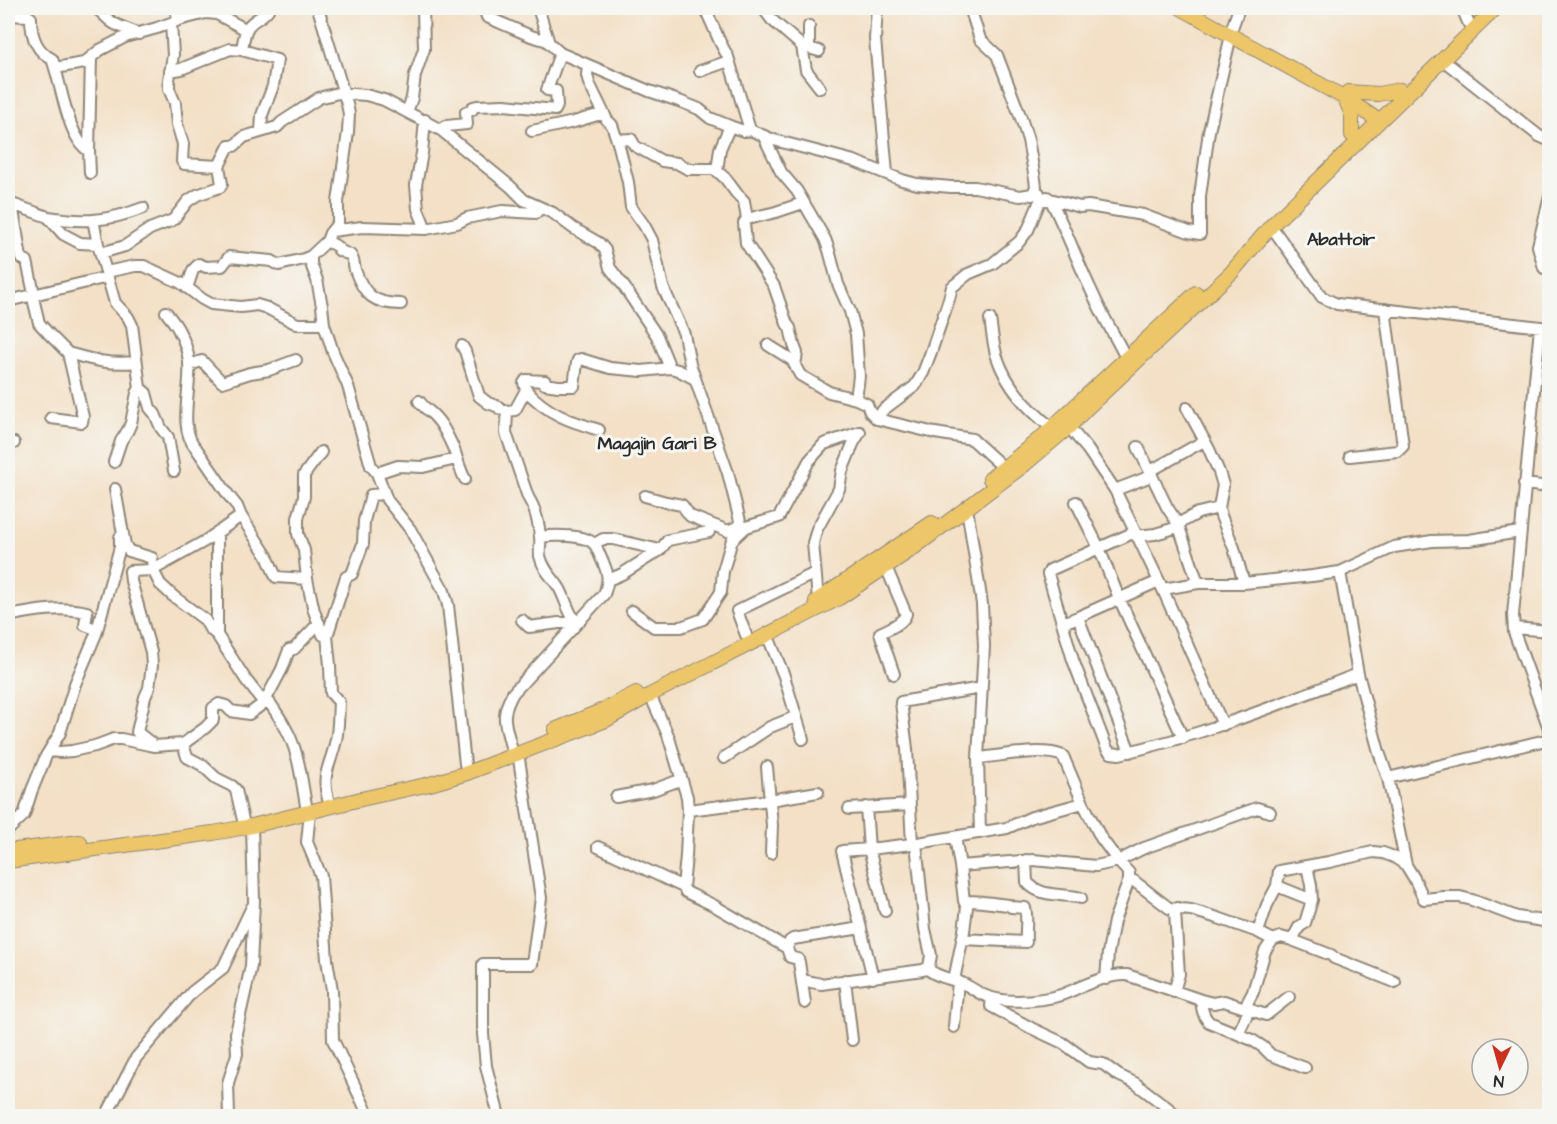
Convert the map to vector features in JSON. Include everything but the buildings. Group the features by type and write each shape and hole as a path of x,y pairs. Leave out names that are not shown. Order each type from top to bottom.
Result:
{"main road":[{"path":"1181,8 1232,32 1379,115"},
{"path":"1196,8 1232,32"},
{"path":"551,736 606,720 839,598 886,567 1024,465 1069,427 1231,273 1271,226 1379,115 1400,90 1483,8"},
{"path":"8,861 213,833 308,809 430,784 467,773 551,736 818,600 964,501 1052,428 1225,266 1352,135 1443,60 1496,8"},
{"path":"1346,95 1378,94 1400,90"},
{"path":"1346,95 1352,115 1352,135"},
{"path":"308,809 328,799 359,790 429,777 521,748"},
{"path":"8,851 247,823"}],"street":[{"path":"95,8 115,24 139,34"},
{"path":"175,8 169,89 175,103 177,124 183,144 182,161 184,164 219,166"},
{"path":"242,50 246,28 255,19 265,14 269,8"},
{"path":"187,288 193,270 199,264 206,267 222,266 229,257 272,261 279,265 304,259 329,236 338,223 338,202 349,114 318,8"},
{"path":"407,112 412,99 415,75 424,49 423,8"},
{"path":"484,8 487,17 548,41"},
{"path":"538,8 548,41 560,53 649,91 699,109 710,118 744,131 750,130 764,137 854,161 917,184 975,187 1020,196 1036,191 1050,199 1080,207 1088,206 1143,215 1200,234 1200,196 1209,131 1239,8"},
{"path":"705,8 729,61 750,130"},
{"path":"764,8 772,20 810,48"},
{"path":"877,8 875,39 887,173"},
{"path":"970,8 980,39 997,55 1021,118 1028,140 1036,191"},
{"path":"1462,8 1468,22"},
{"path":"56,68 84,63 100,50 125,37 206,13 217,14 246,28"},
{"path":"8,15 30,17 32,37 52,59 69,118 84,149 89,151"},
{"path":"809,26 810,48 806,70 820,88"},
{"path":"170,71 181,69 228,50 242,50 277,60 273,86 262,116 261,131"},
{"path":"441,130 446,126 467,124 466,112 477,106 504,105 555,110 556,91 546,90 560,53"},
{"path":"90,173 91,57"},
{"path":"1443,60 1539,135 1550,141"},
{"path":"700,71 729,61"},
{"path":"588,66 589,83 612,126 628,182 631,207 652,240 663,287 684,334 690,364 728,473 743,526"},
{"path":"48,217 63,234 80,243 99,248 125,246 150,229 173,220 188,201 197,195 220,187 222,184 219,166 229,146 234,146 244,137 277,127 319,98 338,93 375,96 441,130 524,200 552,213 599,243 610,268 624,285 657,336 670,368"},
{"path":"532,131 604,113"},
{"path":"425,120 416,185 418,209 426,229"},
{"path":"717,171 720,149 730,126"},
{"path":"764,137 781,172 797,191 827,244 856,334 858,376 856,399"},
{"path":"616,140 631,139 635,146 662,161 677,163 688,169 713,169 725,177 744,201 747,219 744,223 746,243 774,286 797,353 795,365"},
{"path":"1550,196 1538,246 1544,268 1550,270"},
{"path":"1050,199 1063,223 1093,295 1126,358"},
{"path":"873,415 915,386 919,380 931,352 952,287 968,274 992,264 1019,242 1028,230 1040,201 1050,199"},
{"path":"10,203 48,217 66,220 106,219 143,208"},
{"path":"10,203 21,258 27,261 39,323 68,353 86,359 117,364 136,362"},
{"path":"747,219 803,203"},
{"path":"329,236 362,227 426,229 502,211 536,213 540,208"},
{"path":"93,220 115,303 132,325 139,375 140,388 131,423 121,441 114,462"},
{"path":"1271,226 1322,297 1337,304 1545,328 1524,484 1513,615 1514,633 1550,731"},
{"path":"329,236 340,251 350,255 354,269 369,296 380,302 401,304"},
{"path":"311,255 324,324 333,352 349,388 371,466 377,473 387,500 410,529 444,591 448,605 465,764"},
{"path":"8,301 135,266 144,266 182,283 211,304 257,306 267,308 297,324 324,324"},
{"path":"1350,456 1398,451 1403,446 1385,309"},
{"path":"166,312 178,329 189,365 188,434 191,442 237,506 267,556 276,577 307,579"},
{"path":"990,319 997,356 1010,386 1030,410 1052,428"},
{"path":"768,345 792,360 800,375 829,392 867,404 873,415 935,433 972,439 1004,468"},
{"path":"462,346 479,396 488,403 507,411 515,410 526,390"},
{"path":"51,418 82,422 68,353"},
{"path":"599,430 560,417 545,409 526,390 524,383 526,380 545,381 545,384 574,386 577,363 581,359 610,368 642,371 670,368 695,379"},
{"path":"189,365 202,362 222,382 269,370 296,360"},
{"path":"140,388 146,393 150,408 168,437 174,471"},
{"path":"419,401 437,418 443,428 453,446 459,469 465,479"},
{"path":"1187,408 1214,460 1223,485 1219,508 1244,583"},
{"path":"507,411 506,433 533,506 540,537 541,557 548,574 556,582 563,595 568,612 576,623"},
{"path":"1069,427 1116,490 1223,725"},
{"path":"645,496 682,505 690,516 728,531 779,517 808,461 825,444 860,432 842,471 839,489 817,529 813,543 818,600"},
{"path":"1116,490 1138,482 1152,474 1152,470 1204,441"},
{"path":"1138,447 1167,507 1178,524 1198,583"},
{"path":"321,452 304,475 304,496 298,518 298,534 304,550 314,611 323,635 327,636"},
{"path":"377,473 398,466 423,467 456,459"},
{"path":"1524,484 1550,487"},
{"path":"115,489 125,545 129,551 152,558 153,570 160,584 205,620 264,703"},
{"path":"328,799 324,786 336,743 339,702 331,693 327,636 346,577 352,574 363,544 364,521 371,495 384,494"},
{"path":"1076,502 1099,548 1182,738"},
{"path":"967,508 982,604 984,646 978,758 980,833"},
{"path":"1219,508 1198,513 1175,528 1155,534 1136,534 1099,548 1050,570 1048,574 1073,660 1107,748 1111,753 1130,752 1223,725 1359,674"},
{"path":"154,746 137,732 149,688 152,664 130,571 153,570 206,541 242,516"},
{"path":"8,830 24,815 32,790 65,720 75,684 96,629 120,547 121,525"},
{"path":"632,611 654,627 681,627 703,619 721,592 723,571 732,540 743,526"},
{"path":"217,532 217,635"},
{"path":"608,580 660,550 668,540 709,532"},
{"path":"1063,623 1119,598 1161,585 1244,583 1340,572 1394,547 1432,541 1469,540 1520,532"},
{"path":"500,1116 486,1066 483,1034 483,964 532,964 541,898 521,748 505,723 505,708 513,693 604,594 608,584 607,569 594,544 586,539 561,536 540,537"},
{"path":"594,544 603,539 613,539 660,550"},
{"path":"886,567 906,615 905,619 880,633 894,674"},
{"path":"1340,572 1359,674 1388,778 1406,866"},
{"path":"746,635 737,611 815,573"},
{"path":"8,615 74,609 87,612 85,625 96,629"},
{"path":"1078,617 1130,752"},
{"path":"522,620 529,627 559,622 576,623"},
{"path":"49,752 72,751 121,739 154,746 183,744 213,720 213,708 219,704 231,711 249,714 264,703 289,650 294,649 319,623"},
{"path":"1514,628 1550,631"},
{"path":"767,634 784,676 803,740"},
{"path":"802,980 821,984 873,978 923,970 931,962 909,805 907,749 901,702 981,688"},
{"path":"650,695 668,735 687,797 687,856 683,887"},
{"path":"264,703 270,703 286,727 299,763 308,809 307,842 321,876 327,960 332,990 333,1040 369,1116"},
{"path":"724,758 770,727 795,717"},
{"path":"1388,778 1550,739"},
{"path":"183,744 187,757 236,790 247,823 254,901 251,966 236,1033 237,1054 228,1083 229,1116"},
{"path":"978,758 1042,752 1063,756 1101,838 1129,873 1129,880 1114,921 1106,979"},
{"path":"767,767 772,825 771,852"},
{"path":"616,797 653,790 680,780"},
{"path":"688,810 818,792"},
{"path":"873,978 842,851 914,843 1007,828 1032,817 1083,803"},
{"path":"849,808 909,805"},
{"path":"866,807 869,849 885,911"},
{"path":"960,866 1026,860 1096,866 1118,861 1144,848 1257,808 1270,812"},
{"path":"954,1027 956,981 967,907 964,901 955,837"},
{"path":"598,847 683,887 686,892 787,948"},
{"path":"1258,932 1267,905 1277,886 1279,871 1373,852 1394,857 1406,866 1424,899 1460,897 1517,917 1550,922"},
{"path":"1026,860 1027,882 1035,890 1081,898"},
{"path":"1292,940 1299,927 1305,923 1312,900 1307,866"},
{"path":"1129,880 1134,881 1169,908 1191,910 1218,918 1258,932 1273,940"},
{"path":"1277,886 1312,900"},
{"path":"106,1116 136,1058 192,992 223,968 254,901"},
{"path":"962,939 1026,942 1027,921 1024,908 982,901 964,901"},
{"path":"1174,992 1179,974 1175,912 1178,908"},
{"path":"805,1003 799,962 789,957 787,948 790,941 861,928"},
{"path":"1239,1034 1265,951 1273,940 1281,937 1395,981"},
{"path":"927,968 934,975 972,987 992,998 1021,1001 1067,993 1088,983 1118,975 1127,975 1213,1003 1224,1001 1266,1015 1289,997"},
{"path":"844,980 852,1040"},
{"path":"992,998 991,1006 1063,1042 1089,1062 1103,1064 1118,1075 1135,1083 1176,1116"},
{"path":"1201,1000 1202,1011 1209,1022 1239,1034 1271,1055 1305,1068"}],"district":[{"name":"Abattoir","path":"1341,239"},
{"name":"Magajin Gari B","path":"657,443"}]}
